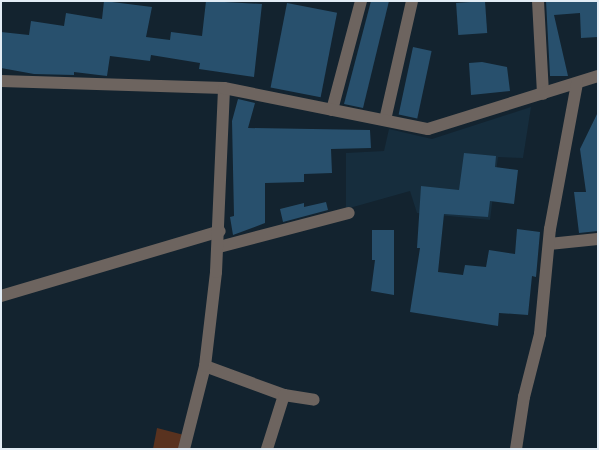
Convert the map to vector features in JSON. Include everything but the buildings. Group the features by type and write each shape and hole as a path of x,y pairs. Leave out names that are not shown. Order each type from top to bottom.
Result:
{"street":[{"path":"332,110 361,1"},
{"path":"384,120 412,1"},
{"path":"538,1 543,94"},
{"path":"1,80 224,88 428,129 598,76"},
{"path":"516,449 524,396 540,334 548,244 577,83"},
{"path":"184,449 204,366 219,247 224,88"},
{"path":"219,247 349,213"},
{"path":"1,296 220,231"},
{"path":"548,244 598,239"},
{"path":"204,366 284,395 314,400"},
{"path":"267,449 284,395"}],"shaded area":[{"path":"531,107 523,158 498,157 490,220 417,213 410,191 346,209 346,153 384,151 389,129 432,139"},
{"path":"157,428 184,435 180,449 153,449"}]}
